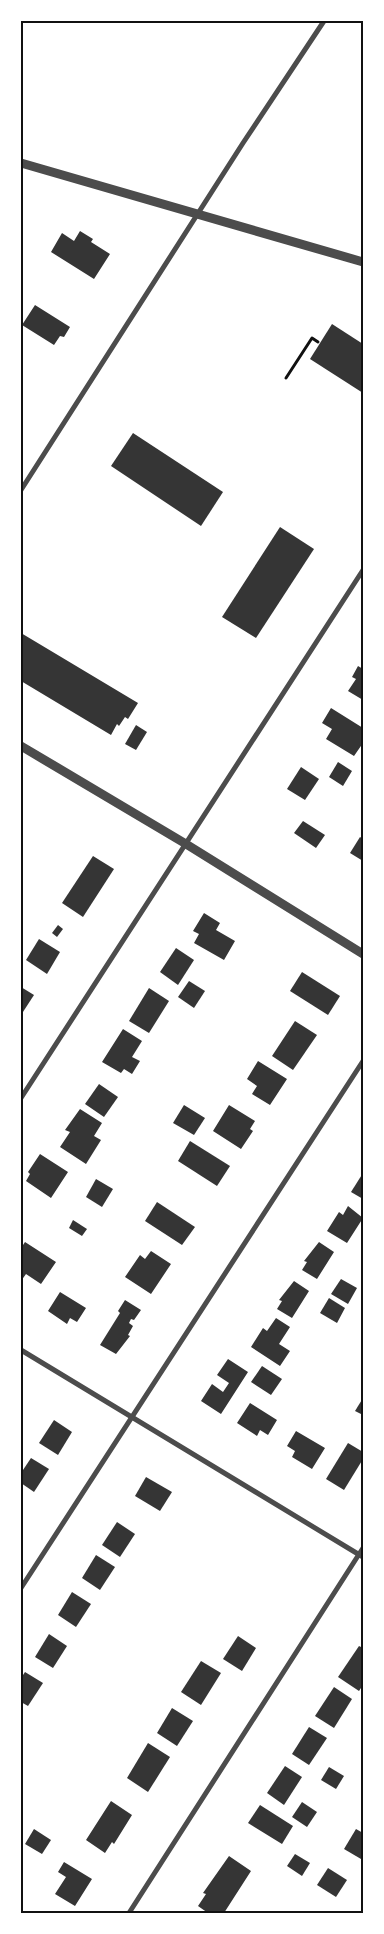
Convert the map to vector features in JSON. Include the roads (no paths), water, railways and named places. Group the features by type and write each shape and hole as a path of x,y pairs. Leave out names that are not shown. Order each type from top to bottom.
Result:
{"street":[{"path":"21,490 198,213 324,21"},
{"path":"21,163 363,262"},
{"path":"21,1098 363,570"},
{"path":"21,746 186,844 363,954"},
{"path":"21,1588 363,1061"},
{"path":"21,1350 361,1556"},
{"path":"129,1913 361,1556 363,1548"}]}
